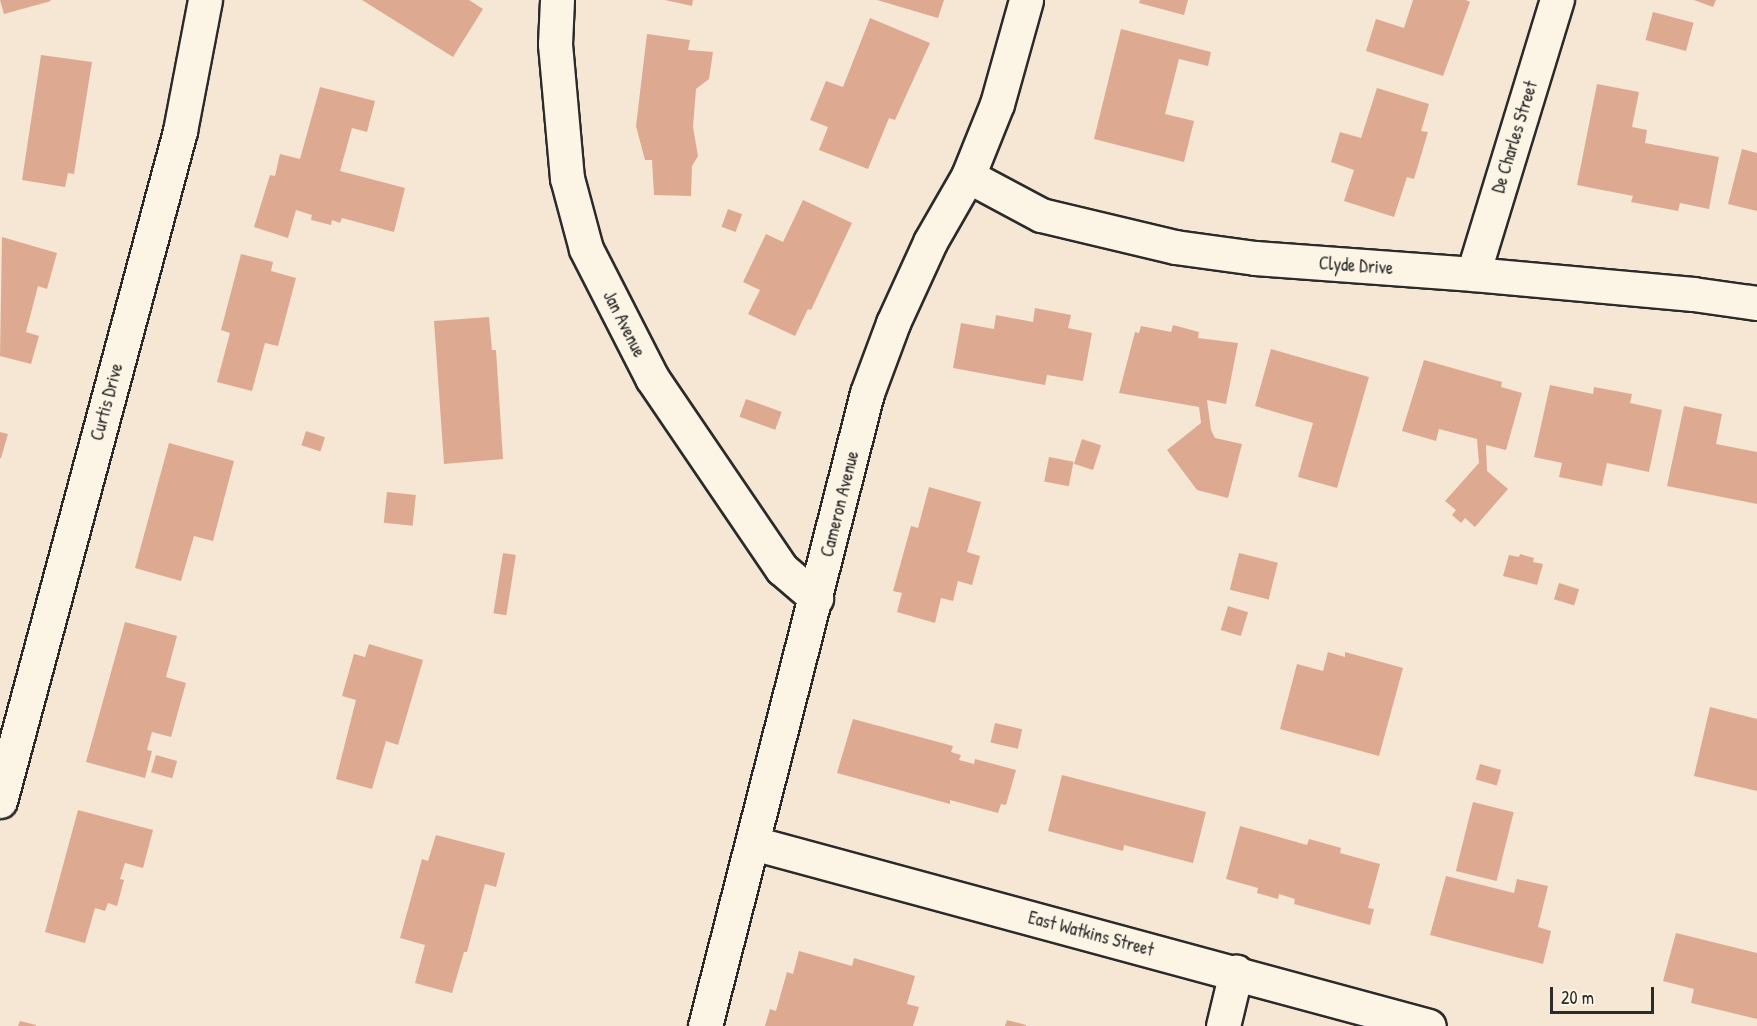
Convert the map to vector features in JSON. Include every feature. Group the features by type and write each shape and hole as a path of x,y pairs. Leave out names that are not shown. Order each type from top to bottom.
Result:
{"street":[{"name":"Curtis Drive","path":"0,801 180,131 205,0"},
{"name":"Jan Avenue","path":"557,0 555,44 567,178 586,249 652,378 782,569 816,598"},
{"name":"Cameron Avenue","path":"705,1026 867,393 893,323 930,242 968,176 997,104 1026,0"},
{"name":"De Charles Street","path":"1473,274 1557,0"},
{"name":"Clyde Drive","path":"968,176 1041,215 1175,247 1255,258 1473,274 1693,294 1757,303"},
{"name":"East Watkins Street","path":"753,843 1429,1026"},
{"path":"1223,1026 1236,972"}],"building":[{"path":"0,0 50,0 51,1 4,14"},
{"path":"362,0 469,0 483,9 453,57"},
{"path":"665,0 693,0 692,6"},
{"path":"877,0 944,0 938,18"},
{"path":"1140,0 1188,0 1184,15 1139,3"},
{"path":"1413,0 1466,0 1470,2 1443,76 1366,51 1376,19 1404,28"},
{"path":"1694,0 1716,0 1713,7"},
{"path":"1653,12 1694,23 1686,51 1645,40"},
{"path":"870,18 930,43 895,120 889,118 868,169 819,150 828,127 810,120 826,81 843,87"},
{"path":"1121,29 1211,52 1208,66 1179,59 1165,114 1194,121 1184,162 1094,139"},
{"path":"647,34 690,40 688,50 713,52 709,79 696,89 693,127 698,156 692,166 691,196 654,195 652,160 645,160 636,126"},
{"path":"41,55 92,62 74,174 68,173 65,187 22,180"},
{"path":"1597,84 1639,92 1632,127 1647,130 1645,143 1719,157 1709,209 1680,203 1678,211 1631,202 1633,196 1577,185"},
{"path":"320,87 375,101 367,132 352,128 340,171 405,188 394,232 342,218 340,223 332,220 331,225 311,220 312,215 296,210 288,238 254,227 270,175 275,176 280,154 300,159"},
{"path":"1377,88 1429,104 1421,131 1428,132 1414,179 1407,177 1394,217 1344,201 1354,170 1331,162 1340,132 1361,138"},
{"path":"1742,149 1757,153 1757,211 1728,204"},
{"path":"803,200 852,223 811,310 808,309 795,336 748,314 760,290 743,282 766,234 783,242"},
{"path":"728,209 742,214 736,232 722,227"},
{"path":"2,237 57,253 47,289 38,286 26,332 39,336 31,364 0,356"},
{"path":"241,254 273,262 271,271 296,278 278,346 265,343 252,391 217,382 230,333 221,330"},
{"path":"1035,308 1071,315 1068,328 1092,333 1083,381 1047,375 1045,385 953,368 961,323 994,329 996,315 1033,322"},
{"path":"489,317 492,350 496,350 503,459 444,464 434,321"},
{"path":"1173,325 1199,332 1198,338 1238,343 1226,404 1207,400 1211,430 1215,438 1242,444 1228,498 1197,490 1167,450 1201,423 1199,407 1119,393 1135,332 1139,333 1141,326 1171,332"},
{"path":"1271,349 1369,377 1337,488 1298,477 1313,423 1255,406"},
{"path":"1424,360 1502,382 1501,387 1522,393 1506,450 1486,445 1487,471 1508,489 1475,527 1465,518 1461,523 1452,515 1456,510 1445,501 1479,463 1477,439 1439,429 1436,441 1402,431"},
{"path":"1550,385 1593,394 1594,387 1632,394 1630,403 1662,410 1649,472 1607,463 1602,486 1559,477 1562,463 1534,457"},
{"path":"746,399 782,412 775,430 740,417"},
{"path":"1684,406 1722,414 1716,444 1757,452 1757,504 1667,486"},
{"path":"306,431 325,437 320,451 301,445"},
{"path":"0,432 8,434 1,458 0,458"},
{"path":"1082,439 1101,445 1093,470 1074,464"},
{"path":"169,443 234,461 213,541 194,536 181,581 135,568"},
{"path":"1049,457 1074,462 1069,486 1044,482"},
{"path":"929,487 981,502 967,552 980,556 972,585 958,581 953,601 941,598 935,623 897,612 902,593 893,591 911,526 918,528"},
{"path":"387,492 416,495 413,526 384,523"},
{"path":"503,553 516,555 506,615 493,613"},
{"path":"1239,553 1278,563 1269,600 1230,590"},
{"path":"1520,554 1534,558 1533,562 1543,564 1537,585 1503,576 1509,555 1519,557"},
{"path":"1559,583 1579,589 1574,605 1554,599"},
{"path":"1228,606 1248,612 1241,636 1221,630"},
{"path":"125,622 177,636 166,677 186,683 171,737 152,732 147,750 152,751 145,778 86,762"},
{"path":"369,644 423,660 398,745 386,741 372,789 336,779 356,700 342,696 354,654 365,657"},
{"path":"1328,652 1345,657 1345,652 1403,668 1379,756 1280,729 1297,664 1323,671"},
{"path":"1710,707 1757,719 1757,791 1694,776"},
{"path":"853,719 953,746 951,752 961,755 959,760 974,764 975,759 1016,770 1006,805 1001,804 998,813 950,800 950,804 837,773"},
{"path":"995,723 1022,729 1018,749 991,742"},
{"path":"156,755 177,761 172,778 151,772"},
{"path":"1480,764 1501,770 1497,785 1476,779"},
{"path":"1062,775 1206,812 1193,863 1124,845 1123,851 1048,831"},
{"path":"1473,802 1514,812 1497,881 1456,871"},
{"path":"78,810 153,830 143,868 125,863 120,879 124,880 117,906 108,903 105,911 95,908 85,943 45,932"},
{"path":"1240,826 1307,845 1309,839 1341,848 1340,853 1380,864 1368,908 1374,909 1370,925 1294,904 1295,899 1279,894 1278,899 1257,893 1258,888 1226,879"},
{"path":"436,835 505,853 496,887 485,884 467,952 464,952 452,993 415,983 425,945 400,938 422,859 428,861"},
{"path":"1446,876 1514,893 1517,879 1548,886 1538,927 1551,931 1543,964 1430,935"},
{"path":"1676,933 1757,953 1757,1019 1691,1003 1694,989 1663,981"},
{"path":"799,951 852,966 854,958 915,976 907,1004 919,1007 913,1026 765,1026 770,1009 776,1011 787,972 793,974"},
{"path":"1007,1020 1026,1025 1026,1026 1005,1026"},
{"path":"20,1021 36,1025 36,1026 18,1026"}]}
